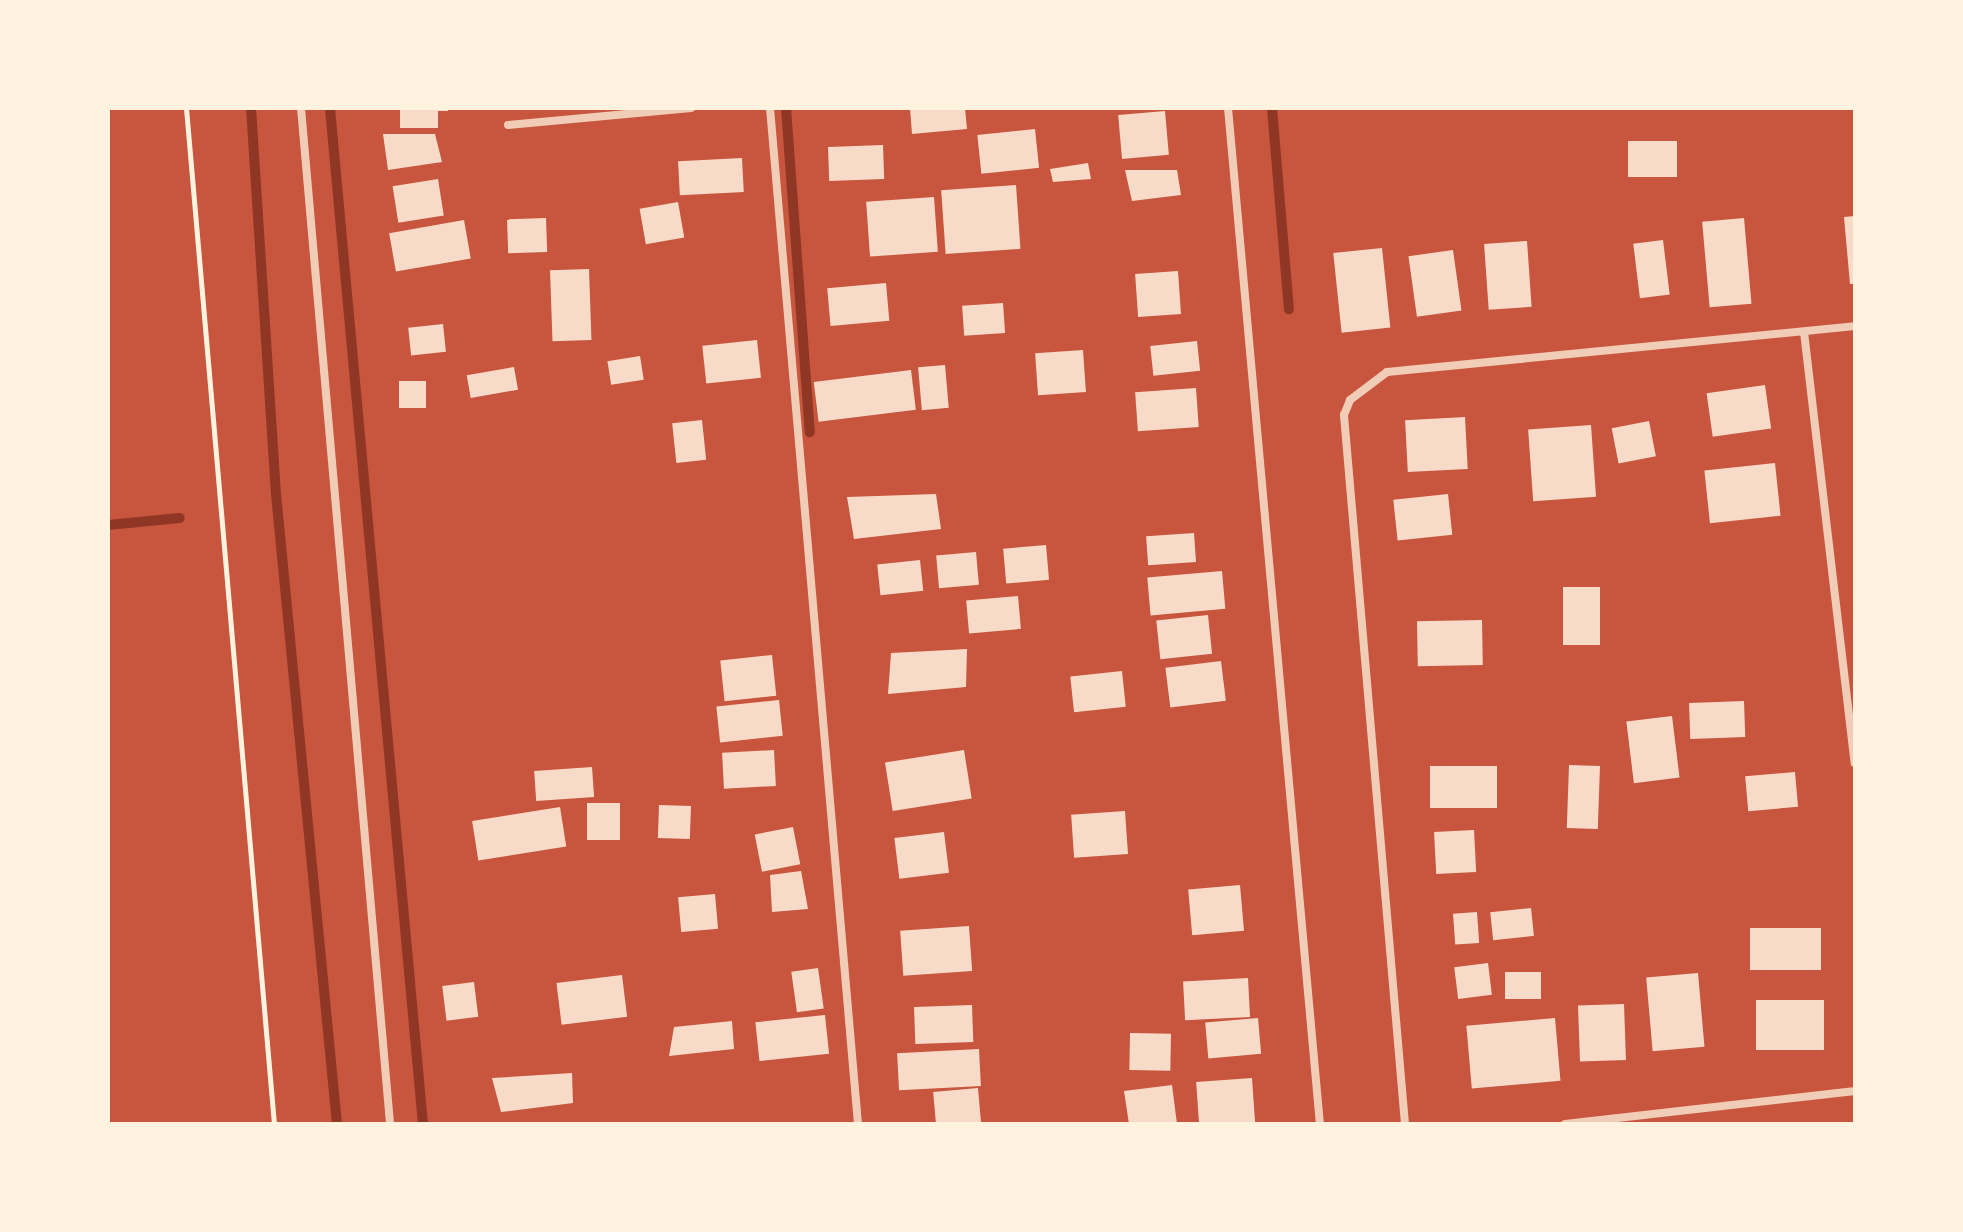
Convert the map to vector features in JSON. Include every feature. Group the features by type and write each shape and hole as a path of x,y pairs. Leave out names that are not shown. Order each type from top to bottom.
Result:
{"street":[{"path":"301,108 390,1124"},
{"path":"508,125 691,108"},
{"path":"770,108 858,1124"},
{"path":"1228,108 1320,1124"},
{"path":"1405,1124 1344,415 1350,400 1387,372 1855,326"},
{"path":"1804,332 1851,678 1855,763"},
{"path":"1565,1124 1855,1091"}],"path":[{"path":"186,108 274,1124"}],"building":[{"path":"400,108 448,108 448,111 438,111 438,128 400,128"},
{"path":"910,108 965,108 967,129 912,134"},
{"path":"1165,111 1169,155 1122,159 1118,115"},
{"path":"1035,129 1039,168 981,174 977,135"},
{"path":"383,134 435,134 442,162 388,170"},
{"path":"1628,141 1677,141 1677,177 1628,177"},
{"path":"883,145 884,179 829,181 828,147"},
{"path":"742,158 744,192 680,195 678,161"},
{"path":"1088,163 1091,179 1053,182 1050,169"},
{"path":"1125,170 1177,170 1181,195 1132,201"},
{"path":"438,179 444,216 398,223 393,186"},
{"path":"1016,185 1020,249 946,254 941,190"},
{"path":"934,197 938,252 870,257 866,202"},
{"path":"678,202 684,237 646,244 640,209"},
{"path":"1855,216 1855,284 1850,284 1844,217"},
{"path":"546,218 547,252 508,253 507,219"},
{"path":"1744,218 1751,304 1710,307 1702,222"},
{"path":"464,220 471,258 396,272 389,233"},
{"path":"1663,240 1670,295 1640,298 1633,244"},
{"path":"1527,241 1532,307 1489,310 1484,244"},
{"path":"1382,248 1390,328 1342,333 1333,253"},
{"path":"1453,250 1461,310 1417,317 1408,256"},
{"path":"589,269 591,340 553,341 550,270"},
{"path":"1178,271 1181,314 1138,317 1135,274"},
{"path":"886,283 889,321 831,326 827,288"},
{"path":"1003,303 1005,333 964,336 962,306"},
{"path":"443,324 446,352 411,356 408,328"},
{"path":"757,340 761,378 706,384 702,346"},
{"path":"1197,341 1200,371 1153,376 1150,346"},
{"path":"1083,350 1086,392 1038,395 1035,353"},
{"path":"640,356 644,380 611,385 607,361"},
{"path":"945,365 949,408 922,410 918,367"},
{"path":"514,367 518,390 471,398 467,375"},
{"path":"911,370 916,410 819,422 814,382"},
{"path":"399,381 426,381 426,408 399,408"},
{"path":"1765,385 1771,429 1713,437 1707,393"},
{"path":"1196,388 1199,427 1138,431 1135,392"},
{"path":"1465,417 1468,469 1408,472 1405,420"},
{"path":"702,420 706,460 676,463 672,423"},
{"path":"1649,421 1656,456 1619,464 1612,428"},
{"path":"1591,425 1596,497 1533,501 1528,429"},
{"path":"1775,463 1781,516 1710,523 1704,470"},
{"path":"936,494 941,529 854,539 847,497"},
{"path":"1448,494 1452,535 1398,541 1393,500"},
{"path":"1194,533 1196,562 1148,565 1146,536"},
{"path":"1046,545 1049,580 1006,584 1003,549"},
{"path":"976,552 979,585 939,588 936,555"},
{"path":"920,560 923,591 880,595 877,564"},
{"path":"1222,571 1225,609 1151,615 1147,578"},
{"path":"1563,587 1600,587 1600,645 1563,645"},
{"path":"1018,596 1021,629 969,633 966,601"},
{"path":"1208,615 1212,654 1160,659 1156,620"},
{"path":"1482,620 1483,665 1418,666 1417,621"},
{"path":"967,649 966,687 888,694 891,653"},
{"path":"772,655 776,696 725,701 720,660"},
{"path":"1221,661 1226,701 1170,708 1165,668"},
{"path":"1122,671 1126,707 1074,712 1070,676"},
{"path":"779,700 783,736 720,742 716,707"},
{"path":"1744,701 1745,737 1690,739 1689,703"},
{"path":"1672,716 1680,778 1634,783 1626,722"},
{"path":"774,750 776,786 724,789 722,753"},
{"path":"964,750 972,798 893,811 885,763"},
{"path":"1569,765 1600,766 1598,829 1567,828"},
{"path":"1430,766 1497,766 1497,808 1430,808"},
{"path":"592,767 594,797 536,801 534,771"},
{"path":"1795,772 1798,807 1748,811 1745,776"},
{"path":"587,803 620,803 620,840 587,840"},
{"path":"659,805 691,806 690,839 658,838"},
{"path":"560,807 566,847 478,860 472,821"},
{"path":"1125,811 1128,854 1074,858 1071,815"},
{"path":"793,827 800,864 762,872 755,834"},
{"path":"1474,830 1476,872 1436,874 1434,832"},
{"path":"944,832 949,873 899,879 894,838"},
{"path":"801,871 808,909 772,912 770,875"},
{"path":"1240,885 1244,931 1192,935 1188,890"},
{"path":"715,894 718,929 681,932 678,897"},
{"path":"1531,908 1534,936 1493,940 1490,912"},
{"path":"1477,912 1479,943 1455,945 1453,914"},
{"path":"969,926 972,971 903,976 900,931"},
{"path":"1750,928 1821,928 1821,970 1750,970"},
{"path":"1488,963 1492,995 1458,999 1454,967"},
{"path":"818,968 824,1009 797,1012 791,972"},
{"path":"1505,972 1541,972 1541,999 1505,999"},
{"path":"1698,973 1704,1047 1653,1051 1646,978"},
{"path":"622,975 627,1017 562,1025 556,983"},
{"path":"1248,978 1250,1017 1185,1020 1183,981"},
{"path":"474,982 478,1017 447,1021 442,986"},
{"path":"1756,1000 1824,1000 1824,1050 1756,1050"},
{"path":"1624,1004 1626,1060 1580,1062 1578,1006"},
{"path":"972,1005 973,1042 915,1044 914,1007"},
{"path":"825,1015 829,1054 759,1061 755,1022"},
{"path":"1258,1018 1261,1054 1208,1058 1205,1023"},
{"path":"1555,1018 1560,1081 1472,1089 1466,1026"},
{"path":"732,1021 734,1049 669,1056 674,1027"},
{"path":"1130,1033 1171,1034 1170,1071 1129,1070"},
{"path":"979,1049 981,1086 899,1090 897,1053"},
{"path":"572,1073 573,1103 501,1112 492,1078"},
{"path":"1252,1078 1255,1124 1199,1124 1196,1082"},
{"path":"1172,1085 1177,1124 1129,1124 1124,1091"},
{"path":"978,1088 981,1124 936,1124 933,1092"}],"waterway":[{"path":"251,108 276,494 337,1124"},
{"path":"330,108 423,1124"},
{"path":"786,108 810,432"},
{"path":"1272,108 1289,309"},
{"path":"108,525 180,518"}]}
